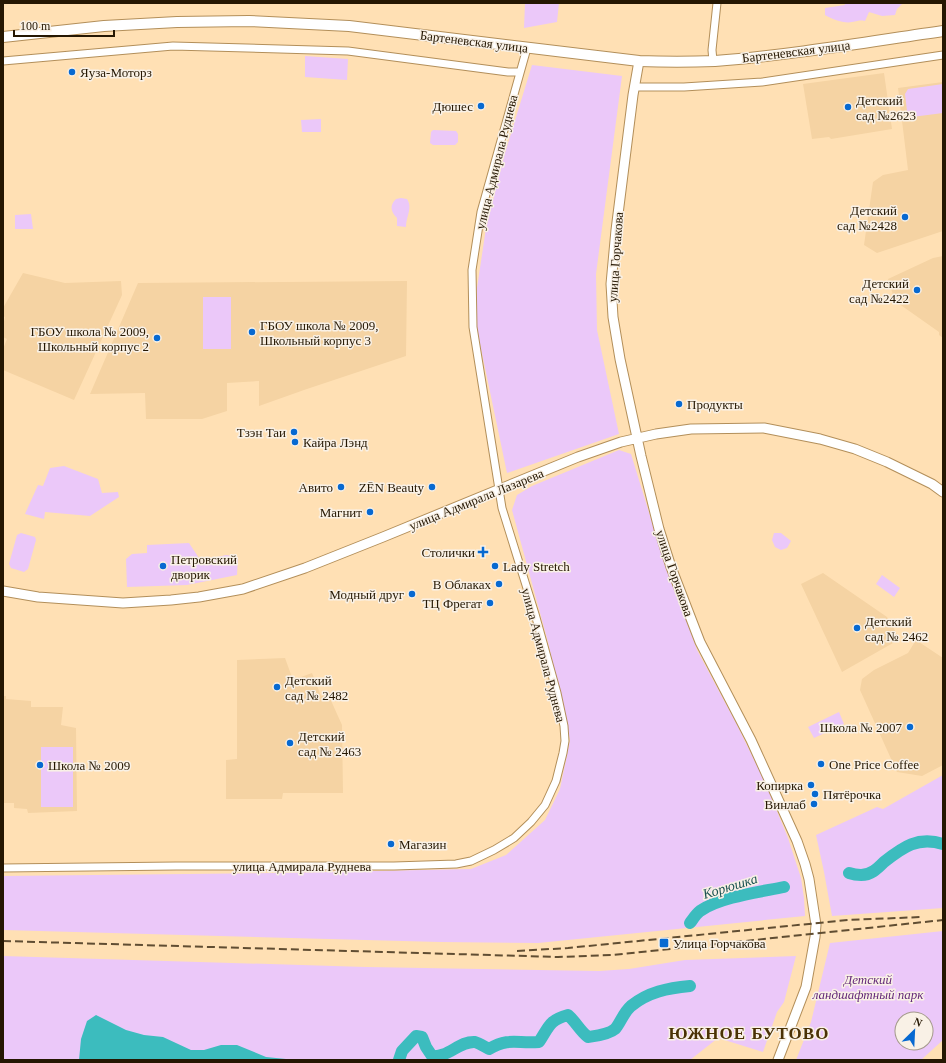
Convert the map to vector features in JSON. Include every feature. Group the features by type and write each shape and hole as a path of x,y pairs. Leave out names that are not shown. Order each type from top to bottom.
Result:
{"main road":[{"name":"Бартеневская улица","path":"3,37 104,26 177,22 249,21 350,26 639,61 713,61 766,56 943,31"}],"street":[{"path":"713,61 712,50 717,3"},
{"path":"3,60 173,46 348,51 508,72 520,72"},
{"name":"улица Адмирала Руднева","path":"3,868 456,864 471,861 514,838 531,822 545,805 556,781 563,753 565,741 564,726 557,693 535,614 502,508 473,327 472,270 481,212 527,48"},
{"path":"634,87 684,87 762,82 943,55"},
{"name":"улица Горчакова","path":"639,61 634,87 616,230 611,284 611,303 620,359 637,438 661,535 682,597 700,642 751,740 797,841 809,879 816,925 815,937 806,987 778,1060"},
{"name":"улица Адмирала Лазарева","path":"3,591 38,598 123,603 156,602 234,591 264,583 324,561 578,457 637,438 691,429 764,428 820,439 855,449 887,462 932,484 943,492"}],"shaded area":[{"name":"Детский сад №2623","path":"884,73 892,129 831,139 829,137 812,139 803,84"},
{"path":"943,82 943,231 877,253 864,245 873,182 883,175 908,170 898,88"},
{"name":"Детский сад №2422","path":"943,256 943,338 939,335 939,332 895,301 888,279 933,258"},
{"path":"23,273 65,283 121,281 122,295 74,400 3,370 3,349 7,339 3,337 5,317 3,316 3,308"},
{"path":"407,281 406,356 259,406 259,381 227,383 227,411 202,419 146,419 145,393 90,394 138,283"},
{"name":"Детский сад № 2462","path":"823,573 887,617 900,639 842,672 801,584"},
{"name":"Школа № 2007","path":"916,640 943,658 943,765 922,776 897,772 860,690 862,679 874,670 908,653"},
{"name":"Детский сад № 2463","path":"285,658 293,680 312,673 321,696 328,694 342,725 343,793 283,793 282,799 226,799 226,760 237,759 237,660"},
{"name":"Школа № 2009","path":"3,696 6,696 6,699 31,701 31,707 63,707 61,725 76,728 77,811 28,813 27,809 14,808 14,803 3,803"}],"green space":[{"path":"525,3 559,3 557,22 524,28"},
{"path":"844,3 903,3 897,9 895,15 882,16 869,12 865,21 842,22 825,15 825,8 845,5"},
{"path":"305,56 348,59 347,80 305,77"},
{"path":"532,65 622,76 596,274 597,330 619,434 507,473 475,320 477,288 486,228 505,153"},
{"path":"943,84 943,113 912,117 907,111 905,94 908,89"},
{"path":"321,119 321,132 302,132 301,120"},
{"path":"433,130 456,131 458,134 458,142 455,145 433,145 430,143 431,132"},
{"path":"396,199 407,199 409,202 406,227 397,226 397,218 392,209 392,204"},
{"path":"31,214 33,229 15,229 15,215"},
{"path":"203,297 231,297 231,349 203,349"},
{"path":"619,450 631,454 659,545 697,650 736,723 765,782 788,838 801,878 805,916 538,943 440,942 3,930 3,876 471,869 506,855 545,820 560,789 570,740 548,642 512,510 517,495 532,486"},
{"path":"64,466 98,479 102,493 118,492 119,497 90,516 45,512 44,519 25,514 38,485 43,486 50,468"},
{"path":"21,533 35,537 36,540 28,569 24,572 11,568 9,564 17,535"},
{"path":"774,533 781,533 791,541 787,548 781,550 775,547 772,540"},
{"path":"189,543 201,561 226,555 238,557 237,575 187,585 127,587 126,559 132,554 147,553 147,545"},
{"path":"882,575 900,588 894,597 876,584"},
{"path":"839,712 844,724 814,738 808,727"},
{"path":"41,747 73,747 73,807 41,807"},
{"path":"943,775 943,908 832,916 816,835 877,807 883,809"},
{"name":"Детский ландшафтный парк","path":"943,931 943,1040 934,1048 934,1011 894,1011 894,1051 931,1051 921,1060 796,1060 811,1022 830,943"},
{"path":"3,956 366,967 599,971 629,969 685,960 796,956 784,1002 777,1012 763,1052 718,1038 690,1060 3,1060"}],"water":[{"path":"96,1015 126,1030 144,1035 163,1037 191,1050 204,1050 221,1045 237,1045 266,1057 325,1060 79,1060 81,1039 87,1021"}],"waterway":[{"name":"Корюшка","path":"849,873 861,875 871,873 884,862 911,844 926,841 943,844"},
{"name":"Корюшка","path":"690,923 700,911 718,902 784,887"},
{"name":"Корюшка","path":"399,1060 402,1051 416,1036 422,1037 432,1056 443,1055 469,1042 475,1042 489,1049 496,1045 508,1042 539,1042 553,1022 568,1015 588,1037 602,1035 615,1029 628,1009 644,997 674,988 690,986"}],"railway":[{"path":"517,951 568,948 848,920 921,917"},
{"path":"3,941 558,957 613,955 943,920"}],"place":[{"name":"Яуза-Моторз","path":"72,72"},
{"name":"Дюшес","path":"481,106"},
{"name":"Детский сад №2623","path":"848,107"},
{"name":"Детский сад №2428","path":"905,217"},
{"name":"Детский сад №2422","path":"917,290"},
{"name":"ГБОУ школа № 2009, Школьный корпус 3","path":"252,332"},
{"name":"ГБОУ школа № 2009, Школьный корпус 2","path":"157,338"},
{"name":"Продукты","path":"679,404"},
{"name":"Тзэн Таи","path":"294,432"},
{"name":"Кайра Лэнд","path":"295,442"},
{"name":"Авито","path":"341,487"},
{"name":"ZĒN Beauty","path":"432,487"},
{"name":"Магнит","path":"370,512"},
{"name":"Столички","path":"483,552"},
{"name":"Петровский дворик","path":"163,566"},
{"name":"Lady Stretch","path":"495,566"},
{"name":"В Облаках","path":"499,584"},
{"name":"Модный друг","path":"412,594"},
{"name":"ТЦ Фрегат","path":"490,603"},
{"name":"Детский сад № 2462","path":"857,628"},
{"name":"Детский сад № 2482","path":"277,687"},
{"name":"Школа № 2007","path":"910,727"},
{"name":"Детский сад № 2463","path":"290,743"},
{"name":"One Price Coffee","path":"821,764"},
{"name":"Школа № 2009","path":"40,765"},
{"name":"Копирка","path":"811,785"},
{"name":"Пятёрочка","path":"815,794"},
{"name":"Винлаб","path":"814,804"},
{"name":"Магазин","path":"391,844"},
{"name":"Улица Горчакова","path":"664,943"}],"district":[{"name":"ЮЖНОЕ БУТОВО","path":"749,1033"}]}
